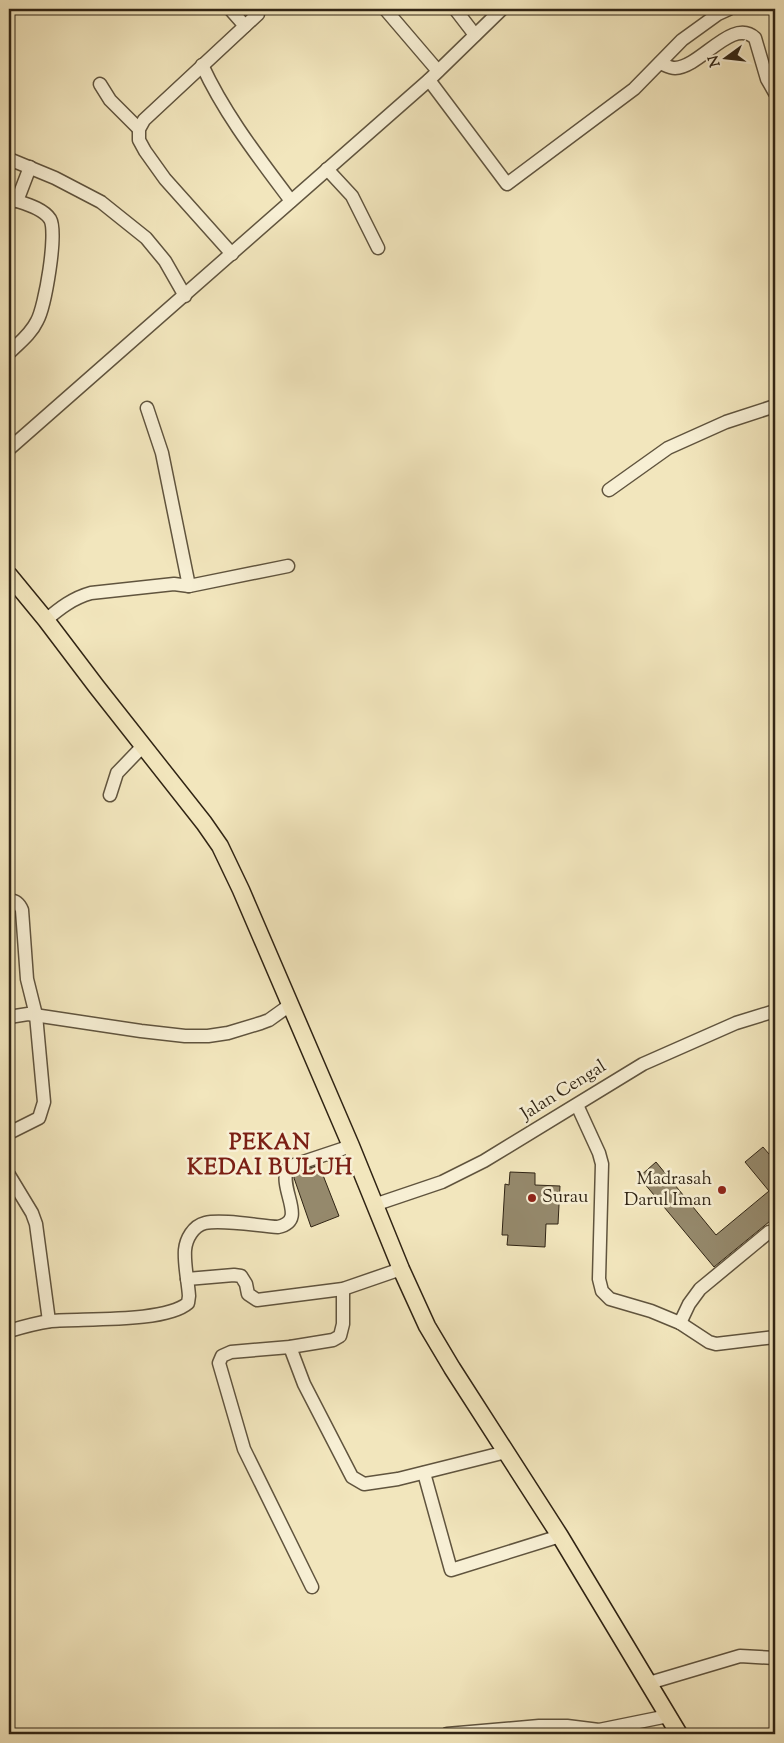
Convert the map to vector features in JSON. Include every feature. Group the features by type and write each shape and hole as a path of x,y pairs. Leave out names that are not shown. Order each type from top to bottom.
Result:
{"main road":[{"path":"9,575 204,822 220,846 241,890 351,1146 401,1270 442,1352 560,1536 679,1734"}],"street":[{"path":"230,9 245,26"},
{"path":"385,9 434,76 507,184 634,89 682,40 718,14 729,9"},
{"path":"455,9 475,35"},
{"path":"9,449 434,76 502,9"},
{"path":"232,254 165,179 139,140 139,129 144,120 258,14"},
{"path":"660,63 673,68 683,67 730,36 737,33 751,34 755,38 767,79 775,93"},
{"path":"202,65 219,97 243,135 291,201"},
{"path":"100,84 110,100 139,129"},
{"path":"9,159 55,178 102,202 146,238 165,261 185,296"},
{"path":"9,352 32,330 38,320 53,239 50,219 40,210 13,199 30,167"},
{"path":"327,170 352,196 378,248"},
{"path":"608,490 668,448 726,422 775,406"},
{"path":"147,408 162,453 189,586"},
{"path":"46,620 69,602 91,593 174,584 189,586 288,566"},
{"path":"110,795 117,773 143,746"},
{"path":"9,900 16,901 22,910 27,979 36,1015 44,1102 39,1118 9,1133"},
{"path":"9,1017 36,1015 141,1031 185,1036 208,1036 261,1024 290,1005"},
{"name":"Jalan Cengal","path":"374,1205 442,1182 484,1161 643,1064 736,1023 775,1011"},
{"path":"577,1105 599,1153 602,1164 599,1279 602,1291 610,1299 651,1311 680,1323 716,1344 775,1337"},
{"path":"9,1331 49,1321 76,1321 150,1315 178,1310 188,1303 185,1250 192,1232 198,1226 205,1223 218,1222 278,1227 286,1225 291,1222 293,1214 285,1182 287,1169 351,1146"},
{"path":"9,1175 32,1213 36,1224 49,1321"},
{"path":"680,1323 689,1304 700,1289 769,1232"},
{"path":"188,1279 240,1276 246,1284 248,1294 257,1300 343,1289 401,1270"},
{"path":"312,1587 244,1450 219,1363 222,1356 231,1352 290,1347 333,1340 340,1336 343,1289"},
{"path":"290,1347 304,1384 352,1477 364,1484 398,1479 506,1452"},
{"path":"424,1473 451,1570 560,1536"},
{"path":"649,1683 740,1656 775,1658"},
{"path":"447,1734 523,1726 567,1726 599,1730 668,1716"}],"building":[{"path":"763,1147 775,1161 775,1217 714,1267 639,1177 656,1162 716,1235 769,1191 745,1162"},
{"path":"319,1165 339,1216 311,1227 294,1174"},
{"name":"Surau","path":"510,1172 535,1173 535,1185 560,1186 558,1224 546,1224 545,1247 507,1245 508,1235 502,1235 505,1184 509,1185"}],"place":[{"name":"Madrasah Darul Iman","path":"722,1190"},
{"name":"Surau","path":"532,1198"}],"district":[{"name":"PEKAN KEDAI BULUH","path":"270,1156"}]}
